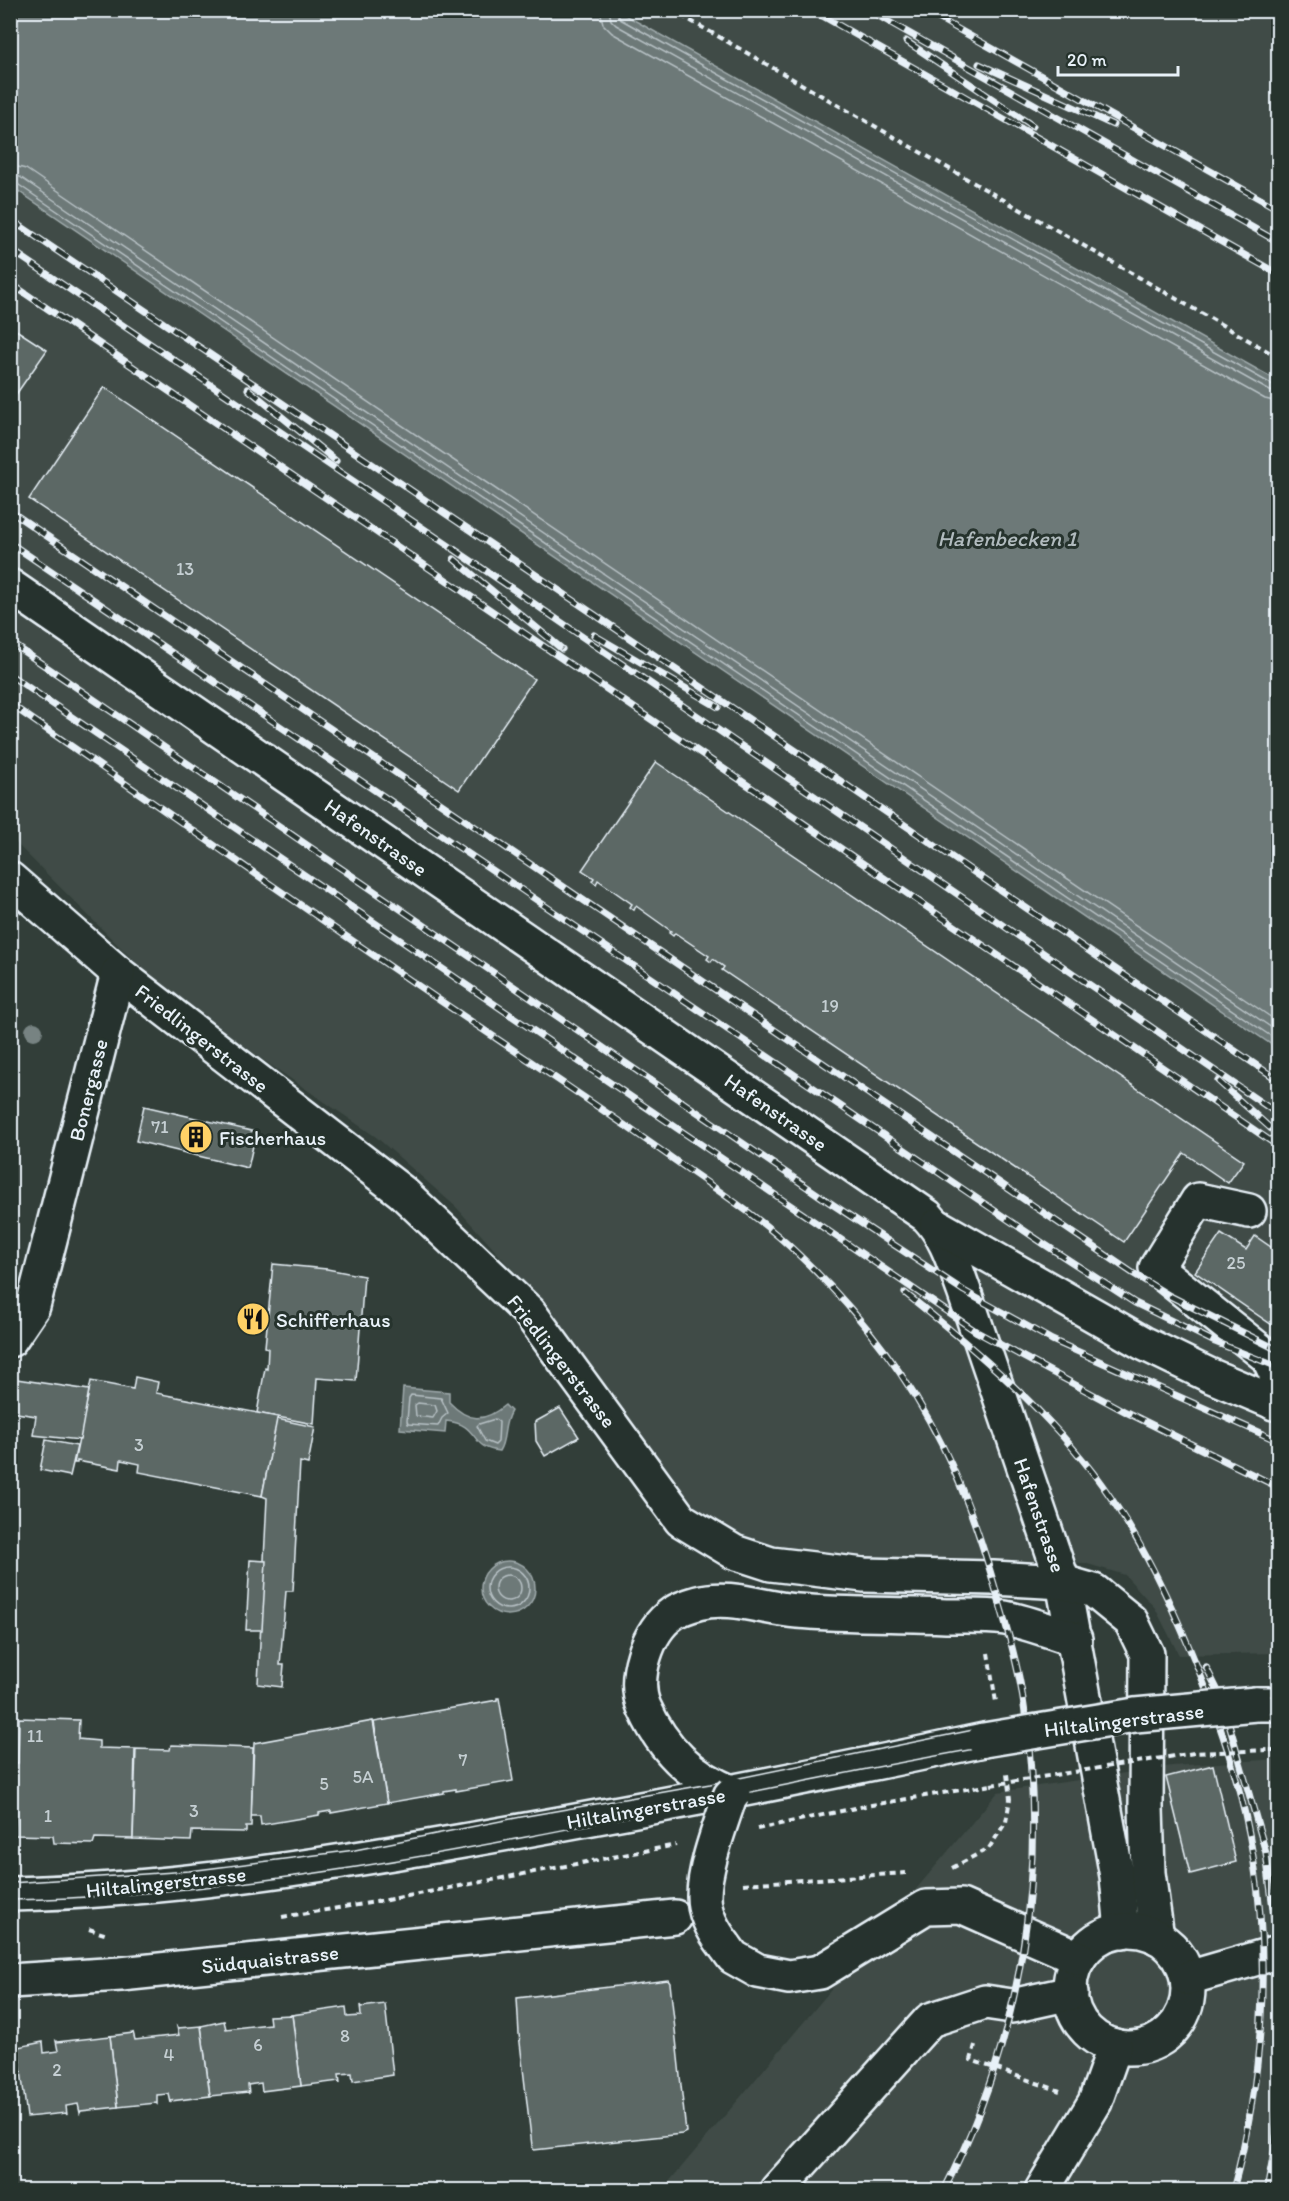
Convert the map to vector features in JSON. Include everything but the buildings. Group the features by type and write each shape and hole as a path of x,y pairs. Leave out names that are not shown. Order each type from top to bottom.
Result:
{"street":[{"name":"Hafenstrasse","path":"10,586 927,1216 937,1226 964,1291 1063,1582 1118,1876 1122,1930"},
{"path":"10,879 118,973"},
{"name":"Bonergasse","path":"10,1340 33,1306 118,973"},
{"name":"Friedlingerstrasse","path":"118,973 402,1192 529,1312 681,1520 734,1552 771,1563 864,1575 1063,1582 1094,1591 1131,1621 1147,1654 1148,1873 1157,1937"},
{"path":"937,1226 1143,1344 1276,1404 1278,1378 1268,1357 1156,1268 1198,1200 1249,1211"},
{"path":"1075,1639 1004,1618 835,1614 782,1610 723,1599 698,1602 673,1613 657,1630 646,1652 639,1679 643,1703 653,1727 669,1750 710,1784 733,1792 708,1866 704,1897 712,1930 733,1957 758,1971 789,1977 819,1972 926,1907 961,1906 1079,1958"},
{"name":"Hiltalingerstrasse","path":"10,1894 54,1893 177,1883 354,1860 733,1792 984,1740 1112,1719 1256,1704 1278,1704"},
{"name":"Südquaistrasse","path":"10,1981 121,1974 675,1917"},
{"path":"1122,1930 1140,1930 1157,1937 1172,1947 1182,1961 1188,1978 1188,1994 1184,2011 1176,2026 1164,2037 1148,2045 1132,2048 1115,2046 1098,2039 1084,2027 1075,2012 1071,1994 1072,1975 1079,1958 1090,1944 1105,1935 1122,1930"},
{"path":"1188,1978 1278,1952"},
{"path":"777,2190 930,2020 985,2002 1012,2006 1071,1994"},
{"path":"1042,2190 1095,2102 1115,2046"}],"path":[{"path":"672,10 1278,357"},
{"path":"820,1816 1126,1762 1194,1753 1278,1750"},
{"path":"274,1918 376,1902 663,1848"},
{"path":"742,1885 912,1873"}],"shaded area":[{"path":"10,11 1278,11 1278,1653 1179,1655 1155,1608 1125,1575 1084,1563 830,1558 790,1552 741,1537 715,1521 688,1501 616,1400 517,1275 456,1207 376,1137 228,1036 141,968 11,838"},
{"path":"1278,1759 1278,2190 662,2190 998,1792 1172,1766"}],"water":[{"name":"Hafenbecken 1","path":"10,11 618,11 1278,381 1278,1049 11,186"},
{"path":"403,1388 449,1392 449,1402 456,1409 476,1418 490,1415 505,1405 511,1411 499,1451 483,1445 470,1431 457,1423 446,1421 445,1433 400,1429"},
{"path":"508,1561 518,1563 527,1569 533,1578 535,1588 533,1598 527,1607 518,1613 508,1615 498,1613 489,1607 483,1598 481,1588 483,1578 489,1569 498,1563"}],"tram line":[{"path":"10,1883 189,1871 355,1850 521,1817 710,1784 1007,1723 1149,1704 1278,1696"},
{"path":"10,1900 118,1895 224,1885 331,1871 542,1834 1014,1742 1119,1726 1278,1712"}],"railway":[{"path":"812,10 1278,274"},
{"path":"868,10 1278,242"},
{"path":"924,10 1278,209"},
{"path":"906,41 1033,126"},
{"path":"979,64 1113,125"},
{"path":"10,219 1278,1080"},
{"path":"10,249 501,581 1278,1114"},
{"path":"10,283 1278,1146"},
{"path":"248,389 336,461"},
{"path":"10,511 1134,1274 1170,1296 1278,1350"},
{"path":"10,543 1044,1244 1135,1303 1215,1342 1278,1367"},
{"path":"454,559 562,649"},
{"path":"594,635 718,707"},
{"path":"10,642 826,1200 964,1291 1052,1340 1278,1441"},
{"path":"10,675 977,1332 1126,1412 1278,1487"},
{"path":"10,704 754,1216 799,1255 840,1297 879,1344 913,1393 950,1462 964,1496 983,1548 1006,1627 1023,1699 1030,1762 1033,1825 1030,1888 1022,1951 1010,2013 993,2073 971,2132 944,2190"},
{"path":"1218,1081 1278,1135"},
{"path":"905,1293 958,1336 1035,1407 1059,1432 1102,1485 1139,1543 1160,1584 1209,1697 1235,1776 1248,1829 1262,1940 1261,2024 1257,2066 1251,2108 1233,2190"},
{"path":"1206,1667 1222,1699 1266,1853 1278,1949"},
{"path":"1267,2190 1275,2147 1278,2103"}],"place":[{"name":"Fischerhaus","path":"196,1137"},
{"name":"Schifferhaus","path":"253,1319"}]}
